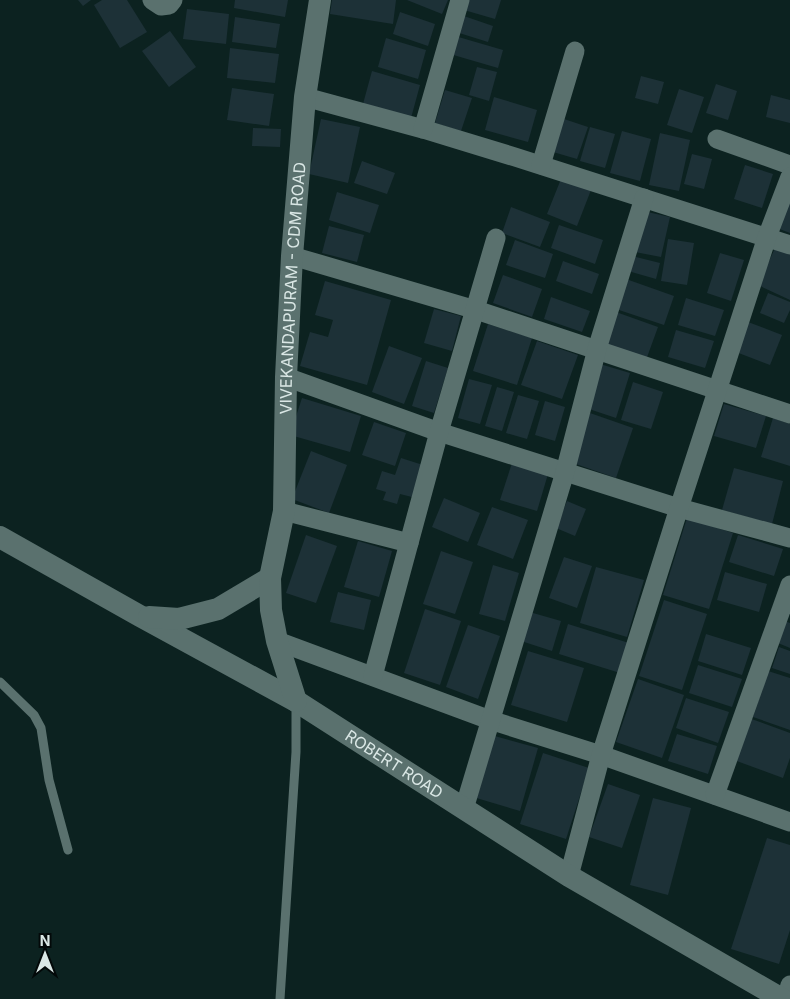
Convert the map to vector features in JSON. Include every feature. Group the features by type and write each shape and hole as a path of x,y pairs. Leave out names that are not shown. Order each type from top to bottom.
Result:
{"street":[{"path":"152,0 161,6 169,5 173,0"},
{"name":"VIVEKANDAPURAM - CDM ROAD","path":"296,701 277,641 271,610 270,578 284,511 286,377 292,256 306,96 320,0"},
{"path":"423,129 460,0"},
{"path":"541,165 575,51"},
{"path":"306,96 541,165 790,245"},
{"path":"717,139 790,165"},
{"path":"569,876 601,755 679,508 767,237 790,177"},
{"path":"464,809 565,472 597,349 644,198"},
{"path":"373,676 439,432 496,238"},
{"path":"292,256 476,310 790,414"},
{"path":"286,377 439,432 679,508 790,538"},
{"path":"284,511 410,543"},
{"name":"ROBERT ROAD","path":"0,537 296,701 569,876 784,999"},
{"path":"140,616 179,619 218,609 270,578"},
{"path":"714,795 790,585"},
{"path":"277,641 490,720 601,755 790,822"},
{"path":"784,999 790,985"}],"lane":[{"path":"0,682 34,715 40,728 49,780 68,850"},
{"path":"280,999 296,752 296,701"}],"building":[{"path":"78,0 91,0 83,6"},
{"path":"102,0 127,0 147,32 120,48 94,5"},
{"path":"235,0 288,0 285,17 234,8"},
{"path":"332,0 396,0 393,24 330,14"},
{"path":"407,0 448,0 442,14"},
{"path":"468,0 501,0 495,19 464,10"},
{"path":"187,9 229,14 226,44 183,39"},
{"path":"400,12 435,24 428,46 393,34"},
{"path":"461,15 493,26 488,42 456,32"},
{"path":"235,17 280,24 276,48 232,42"},
{"path":"170,31 196,67 169,87 142,51"},
{"path":"455,36 503,50 498,68 450,54"},
{"path":"386,38 426,50 418,79 378,67"},
{"path":"230,48 279,54 275,83 227,78"},
{"path":"477,67 497,72 489,101 469,95"},
{"path":"372,71 420,85 411,118 363,104"},
{"path":"641,76 664,82 658,104 635,98"},
{"path":"716,84 737,91 728,120 706,113"},
{"path":"232,88 274,94 269,126 227,120"},
{"path":"679,89 704,97 692,133 667,125"},
{"path":"445,90 472,98 461,131 435,123"},
{"path":"771,95 790,100 790,123 766,117"},
{"path":"494,97 537,110 528,142 485,130"},
{"path":"321,119 360,127 348,183 309,174"},
{"path":"564,119 588,127 577,159 553,152"},
{"path":"590,127 615,134 605,168 580,161"},
{"path":"253,128 281,129 280,147 252,146"},
{"path":"622,131 651,139 640,181 610,173"},
{"path":"660,133 690,140 679,191 649,185"},
{"path":"692,154 712,159 704,189 684,184"},
{"path":"362,161 395,173 387,194 354,183"},
{"path":"745,165 773,174 762,208 734,199"},
{"path":"561,179 591,190 577,226 547,214"},
{"path":"337,192 379,205 370,233 329,220"},
{"path":"790,199 790,233 777,228"},
{"path":"511,207 550,222 540,247 502,233"},
{"path":"643,211 670,217 661,257 635,252"},
{"path":"559,225 603,240 595,264 551,248"},
{"path":"329,226 364,235 357,262 322,253"},
{"path":"668,239 694,243 687,285 661,281"},
{"path":"515,240 553,254 545,278 506,265"},
{"path":"776,246 790,252 790,300 758,285"},
{"path":"720,253 744,260 731,301 707,293"},
{"path":"632,256 660,263 656,279 628,271"},
{"path":"563,261 599,274 592,294 556,281"},
{"path":"503,275 542,289 532,317 493,303"},
{"path":"626,279 674,296 664,325 616,309"},
{"path":"325,281 391,300 367,385 300,366 310,332 328,337 333,320 315,315"},
{"path":"768,293 790,302 790,310 784,323 760,313"},
{"path":"551,297 590,311 582,332 544,319"},
{"path":"686,298 724,310 715,336 678,325"},
{"path":"434,309 461,316 452,351 424,343"},
{"path":"616,312 658,327 646,360 603,345"},
{"path":"748,322 782,335 770,365 736,352"},
{"path":"488,324 532,338 517,385 473,371"},
{"path":"676,330 714,341 705,368 668,357"},
{"path":"537,341 578,355 562,399 521,385"},
{"path":"389,346 422,358 404,404 372,392"},
{"path":"426,361 448,368 434,413 412,406"},
{"path":"600,364 630,373 616,418 586,408"},
{"path":"469,379 492,385 480,424 458,418"},
{"path":"633,382 663,392 651,429 621,420"},
{"path":"497,387 514,392 502,431 485,426"},
{"path":"518,395 539,401 527,439 506,433"},
{"path":"302,398 361,416 350,452 290,435"},
{"path":"545,401 565,407 555,441 535,435"},
{"path":"724,404 766,416 756,448 714,436"},
{"path":"590,413 633,428 616,478 573,463"},
{"path":"773,418 790,424 790,466 761,457"},
{"path":"374,422 406,433 395,466 362,455"},
{"path":"311,451 347,465 329,513 292,499"},
{"path":"401,458 423,465 412,497 400,494 397,504 383,500 386,492 376,489 382,471 395,475"},
{"path":"512,463 548,474 537,511 500,500"},
{"path":"734,468 783,481 772,524 722,510"},
{"path":"444,498 480,513 468,542 432,527"},
{"path":"567,501 586,509 575,536 556,528"},
{"path":"492,507 528,520 513,559 477,545"},
{"path":"687,518 733,533 709,609 663,595"},
{"path":"306,535 337,546 316,603 286,593"},
{"path":"738,535 783,549 774,576 729,562"},
{"path":"358,541 392,551 379,597 344,587"},
{"path":"441,551 473,562 455,614 423,604"},
{"path":"564,557 592,566 577,608 549,598"},
{"path":"493,565 519,573 505,621 479,614"},
{"path":"596,567 644,580 627,637 580,623"},
{"path":"725,572 767,584 759,612 717,600"},
{"path":"338,592 371,600 364,630 330,622"},
{"path":"664,600 707,614 682,690 639,676"},
{"path":"425,609 461,621 440,685 404,673"},
{"path":"526,611 561,621 552,651 518,640"},
{"path":"785,621 790,623 790,648 778,643"},
{"path":"568,624 629,643 620,673 559,654"},
{"path":"468,625 500,636 478,699 446,687"},
{"path":"706,634 751,648 742,675 698,661"},
{"path":"779,647 790,651 790,674 772,668"},
{"path":"528,651 584,668 567,722 511,705"},
{"path":"698,665 742,679 732,707 689,693"},
{"path":"768,671 790,678 790,730 753,717"},
{"path":"638,679 684,695 662,758 616,742"},
{"path":"686,698 729,712 718,743 676,728"},
{"path":"749,718 790,733 790,758 783,778 734,760"},
{"path":"677,734 717,746 708,774 668,761"},
{"path":"491,735 538,748 520,811 473,797"},
{"path":"543,753 589,768 566,839 520,824"},
{"path":"608,784 640,795 622,848 589,837"},
{"path":"653,798 691,808 668,895 630,885"},
{"path":"767,838 790,845 790,930 779,964 731,949"}]}
